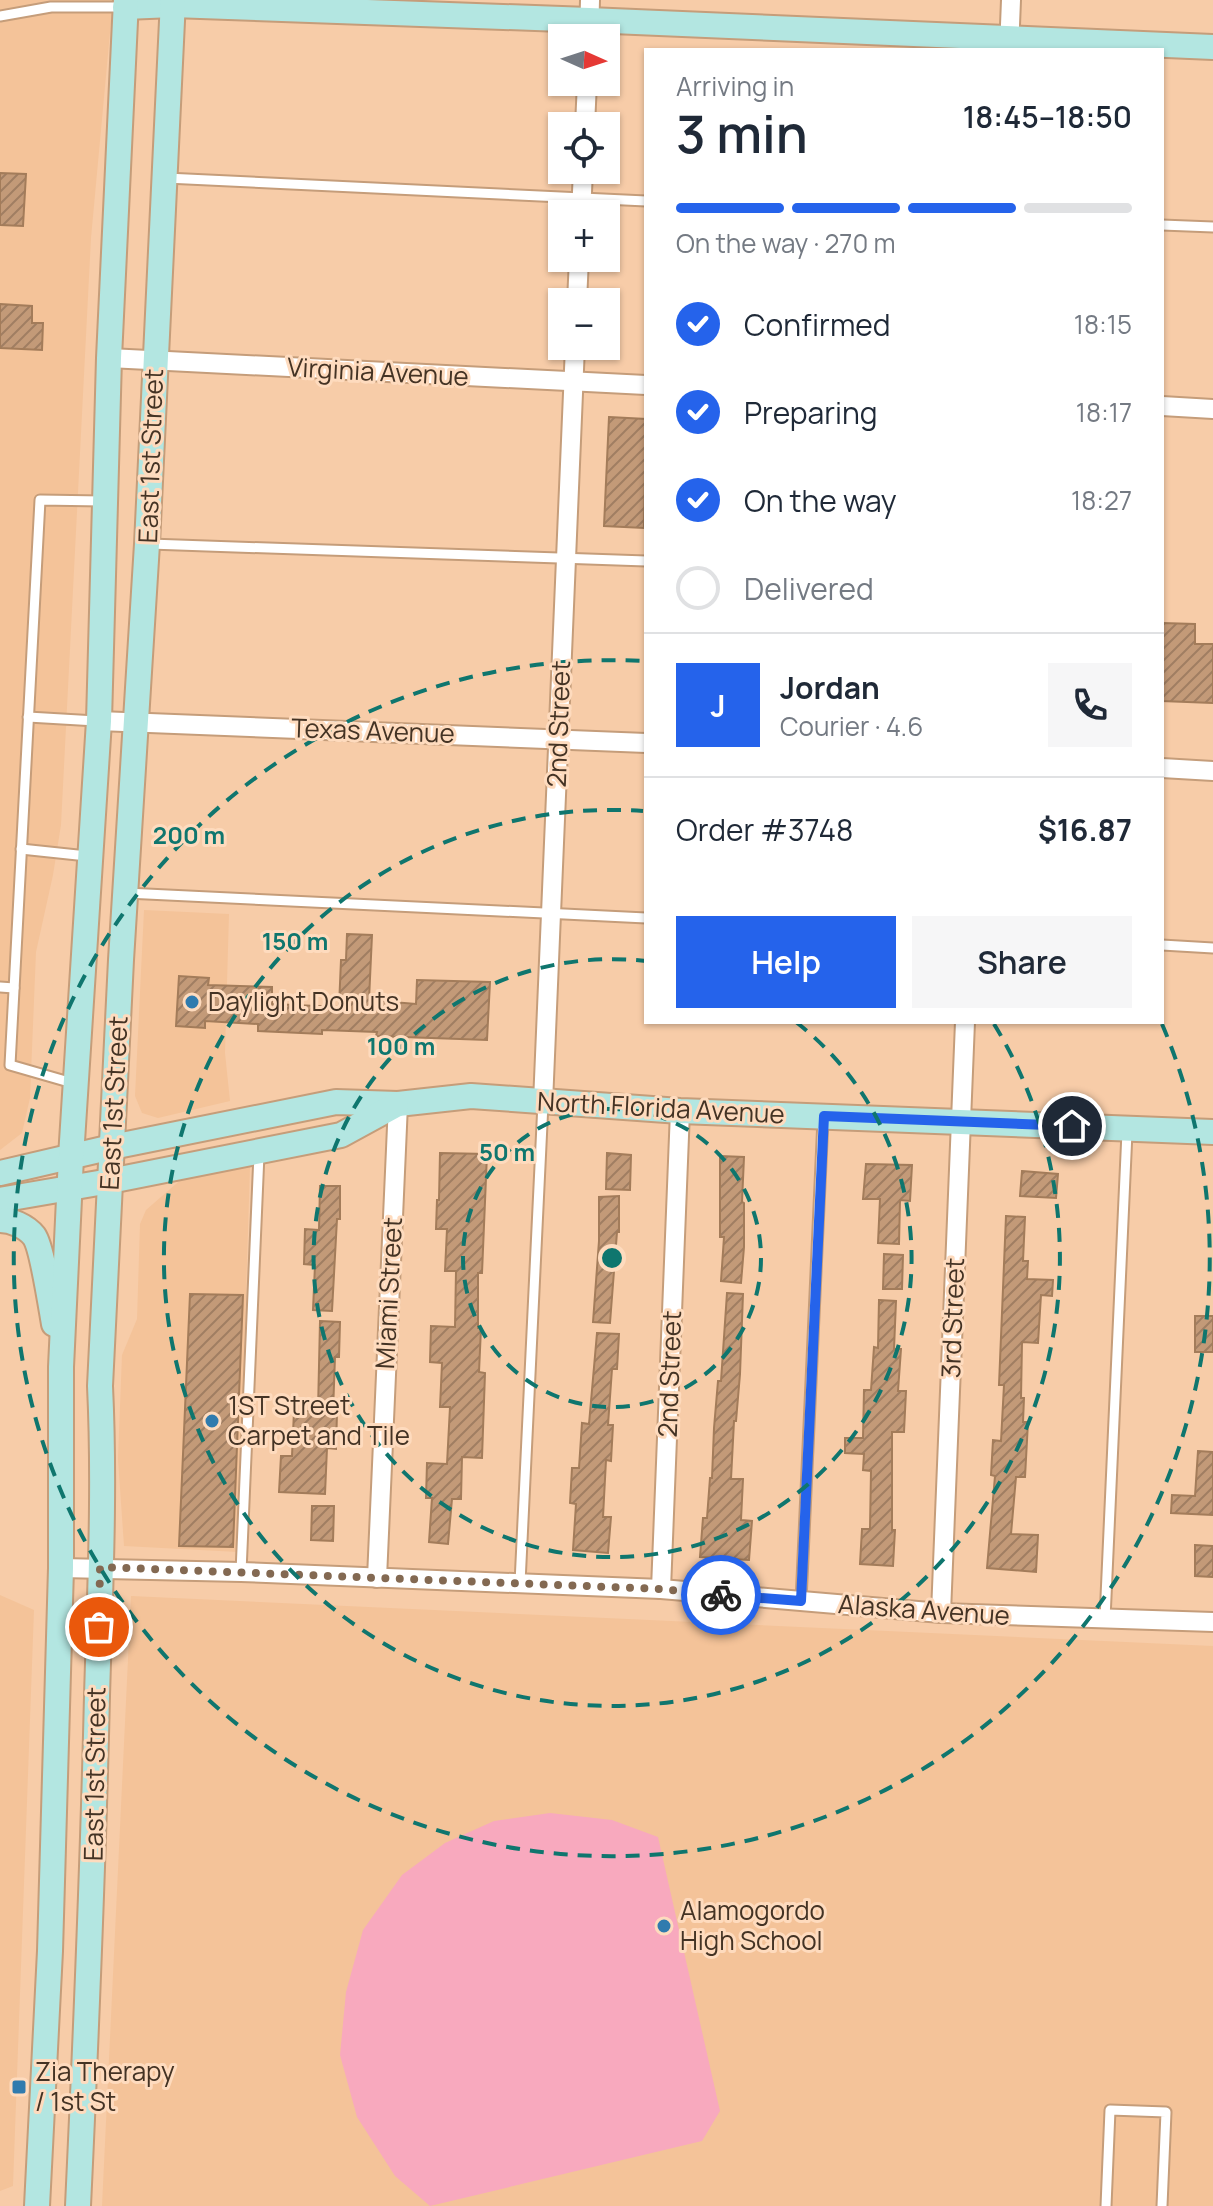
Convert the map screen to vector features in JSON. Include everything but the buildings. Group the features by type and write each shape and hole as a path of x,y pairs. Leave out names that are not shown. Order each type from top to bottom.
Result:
{"main road":[{"path":"126,4 173,2 589,19 1009,44 1213,47"},
{"name":"East 1st Street","path":"78,2206 90,1953 100,1567 100,1386 147,544 173,2"},
{"name":"East 1st Street","path":"37,2206 50,1951 61,1568 61,1367 69,1188 99,721 109,358 126,4"},
{"name":"North Florida Avenue","path":"0,1173 336,1102 398,1104 471,1096 680,1111 1213,1132"},
{"name":"North Florida Avenue","path":"0,1200 341,1135 398,1104"},
{"path":"0,1220 12,1220 34,1236 45,1275 61,1367"}],"street":[{"path":"1009,44 1011,0"},
{"name":"Virginia Avenue","path":"109,358 644,385"},
{"name":"2nd Street","path":"543,1103 575,360"},
{"path":"1164,406 1213,409"},
{"name":"Texas Avenue","path":"99,721 644,743"},
{"path":"1164,768 1213,771"},
{"name":"3rd Street","path":"941,1613 965,1024"},
{"name":"Miami Street","path":"377,1578 398,1104"},
{"name":"2nd Street","path":"661,1589 680,1111"},
{"name":"Alaska Avenue","path":"61,1568 661,1589 941,1613 1213,1622"}],"lane":[{"path":"0,16 51,7 126,4"},
{"path":"166,178 548,204"},
{"path":"620,203 644,201"},
{"path":"1164,225 1213,227"},
{"path":"76,1084 10,1065 40,500 105,502"},
{"path":"147,544 644,561"},
{"path":"28,717 99,721"},
{"path":"21,849 91,856"},
{"path":"126,893 644,918"},
{"path":"1164,945 1213,948"},
{"path":"0,987 14,988"},
{"path":"520,1583 543,1103"},
{"path":"801,1601 824,1116"},
{"path":"1105,1619 1127,1128"},
{"path":"241,1572 259,1150"},
{"path":"1106,2206 1110,2110 1166,2112 1162,2206"}],"shaded area":[{"path":"0,0 113,0 91,238 61,825 36,952 30,1098 22,1133 0,1150"},
{"path":"144,910 229,914 225,1053 230,1101 158,1118 142,1113 135,1096"},
{"path":"250,1167 238,1552 124,1546 118,1459 122,1355 137,1319 140,1224 146,1210 184,1177"},
{"path":"0,1595 34,1610 13,2186 0,2191"},
{"name":"Alamogordo High School","path":"131,1596 1213,1646 1213,2206 102,2206"},
{"path":"550,1813 612,1820 658,1837 720,2111 702,2141 430,2206 395,2176 357,2117 340,2055 346,1992 363,1930 402,1875 445,1843 494,1821"}],"way so far":[{"path":"99,1627 100,1567 661,1589 721,1595"}],"place":[{"name":"Daylight Donuts","path":"192,1002"},
{"name":"1ST Street Carpet and Tile","path":"212,1421"},
{"name":"Alamogordo High School","path":"664,1926"},
{"name":"Zia Therapy / 1st St","path":"19,2087"}],"route":[{"path":"721,1595 801,1601 824,1116 1072,1126"}]}
